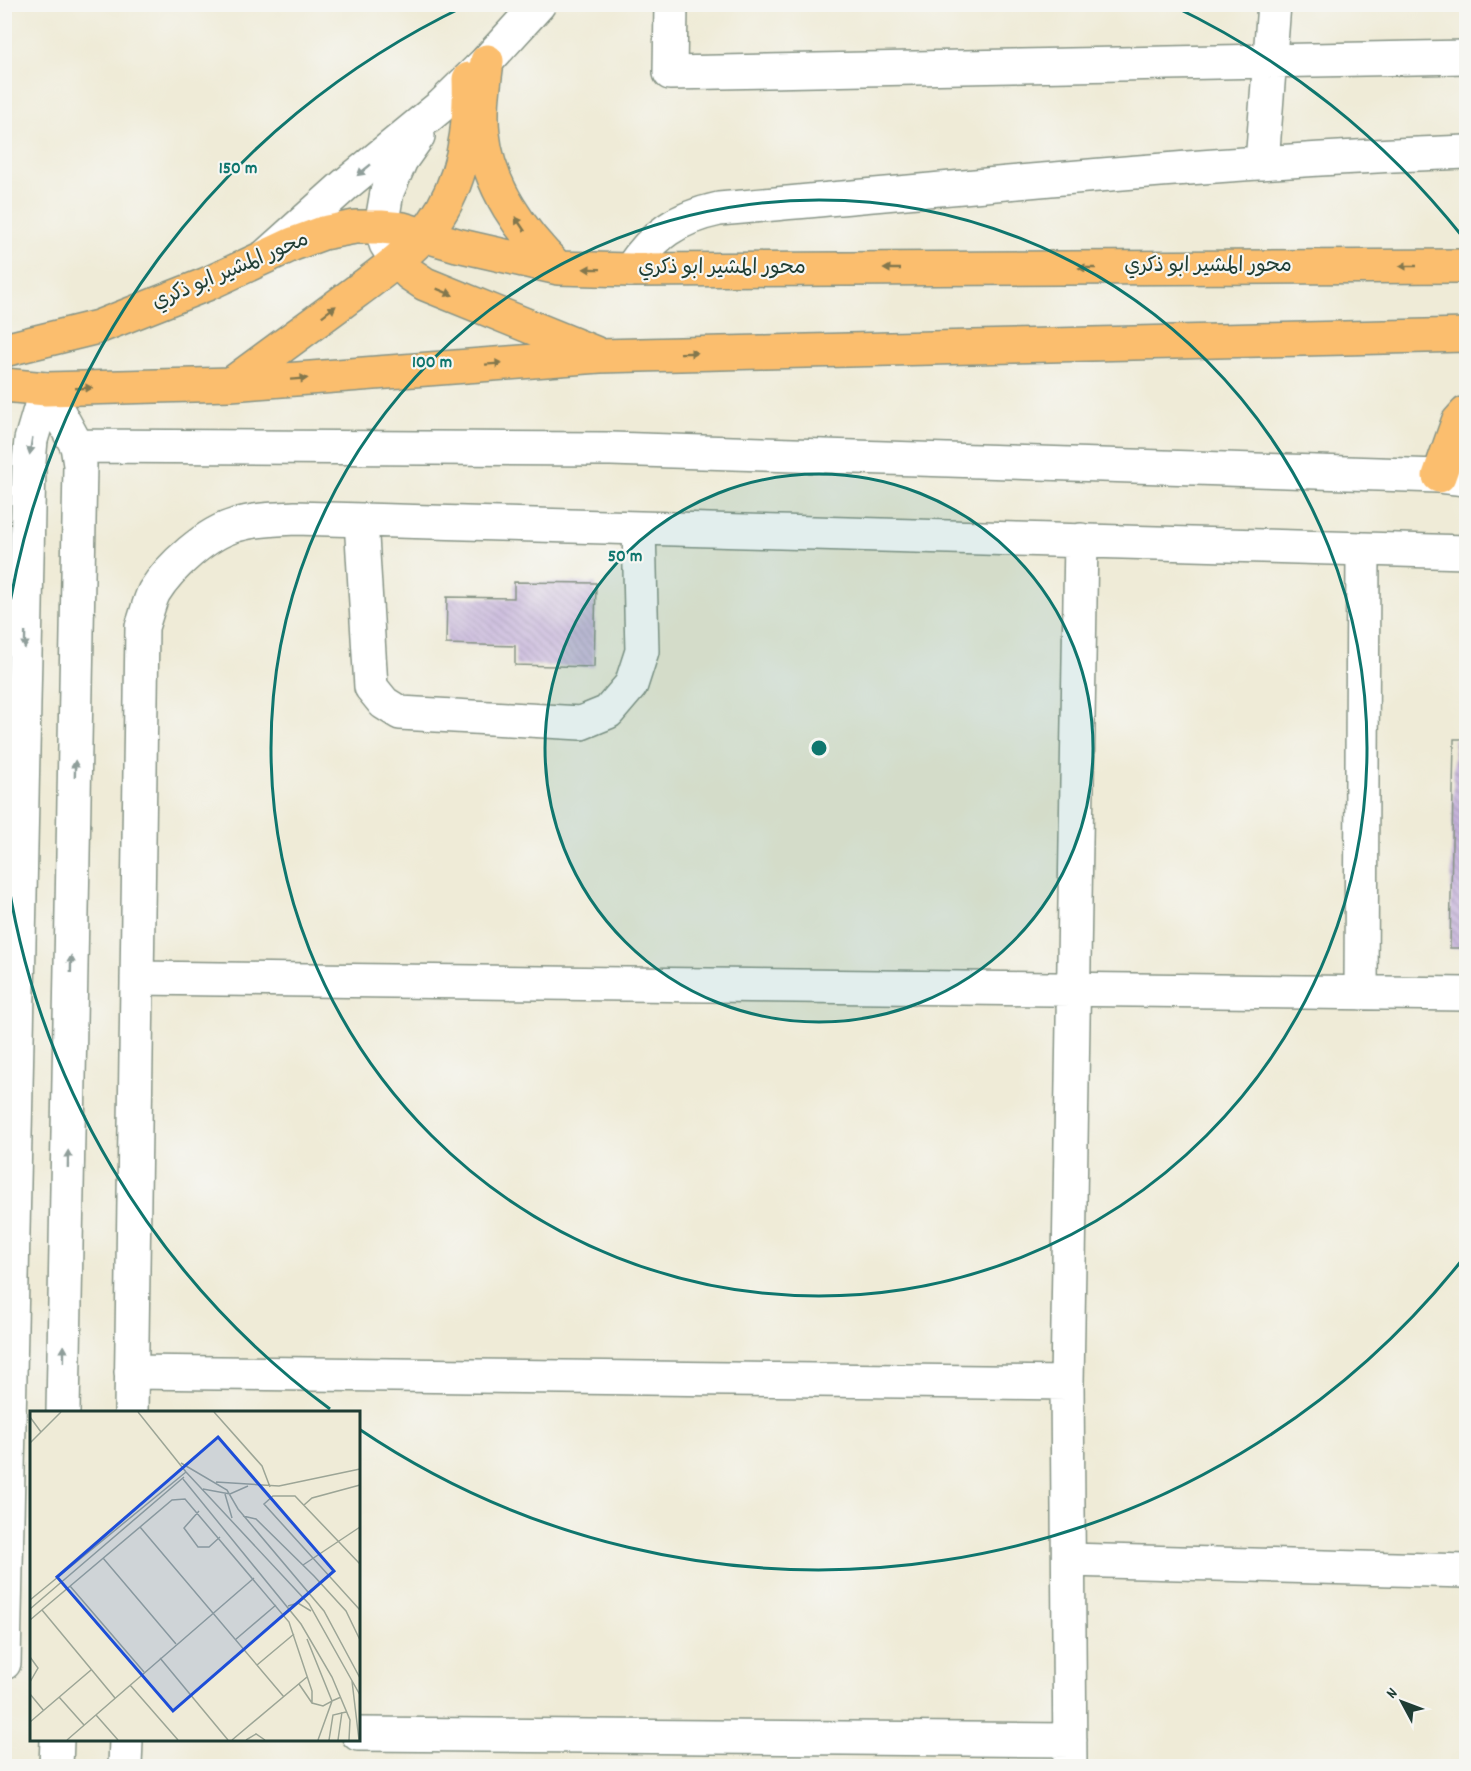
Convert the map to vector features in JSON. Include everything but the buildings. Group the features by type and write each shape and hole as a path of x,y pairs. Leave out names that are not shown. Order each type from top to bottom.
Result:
{"main road":[{"path":"231,384 397,261 423,235 439,212 462,161 478,70"},
{"path":"478,70 483,136 491,168 504,199 519,224 537,248 558,268"},
{"name":"محور المشير ابو ذكري","path":"4,350 98,327 197,287 293,244 323,233 355,227 403,229 558,268 630,270 1467,266"},
{"path":"397,261 425,284 600,356"},
{"path":"4,385 46,389 231,384 600,356 1467,335"},
{"path":"1453,478 1458,422 1467,413"}],"street":[{"path":"264,258 329,199 441,106 539,4"},
{"path":"671,4 670,73 1467,57"},
{"path":"1262,164 1274,4"},
{"path":"397,261 386,244 381,227 387,192 401,160 441,106"},
{"path":"630,270 653,240 669,228 701,213 719,209 1137,172 1467,152"},
{"path":"46,389 77,446 80,465 63,1411"},
{"path":"4,1663 29,462 31,440 39,420 46,389"},
{"path":"77,446 611,449 1453,478"},
{"path":"131,1411 142,627 154,592 175,566 203,542 234,525 268,519 1467,552"},
{"path":"361,520 371,687 384,704 400,713 581,723 608,712 632,685 642,651 639,528"},
{"path":"360,1734 1070,1753 1067,1383 1081,540"},
{"path":"1361,993 1363,549"},
{"path":"137,978 1467,994"},
{"path":"131,1372 1067,1383"},
{"path":"1069,1560 1467,1571"},
{"path":"56,1767 57,1741"},
{"path":"125,1767 126,1741"}]}
